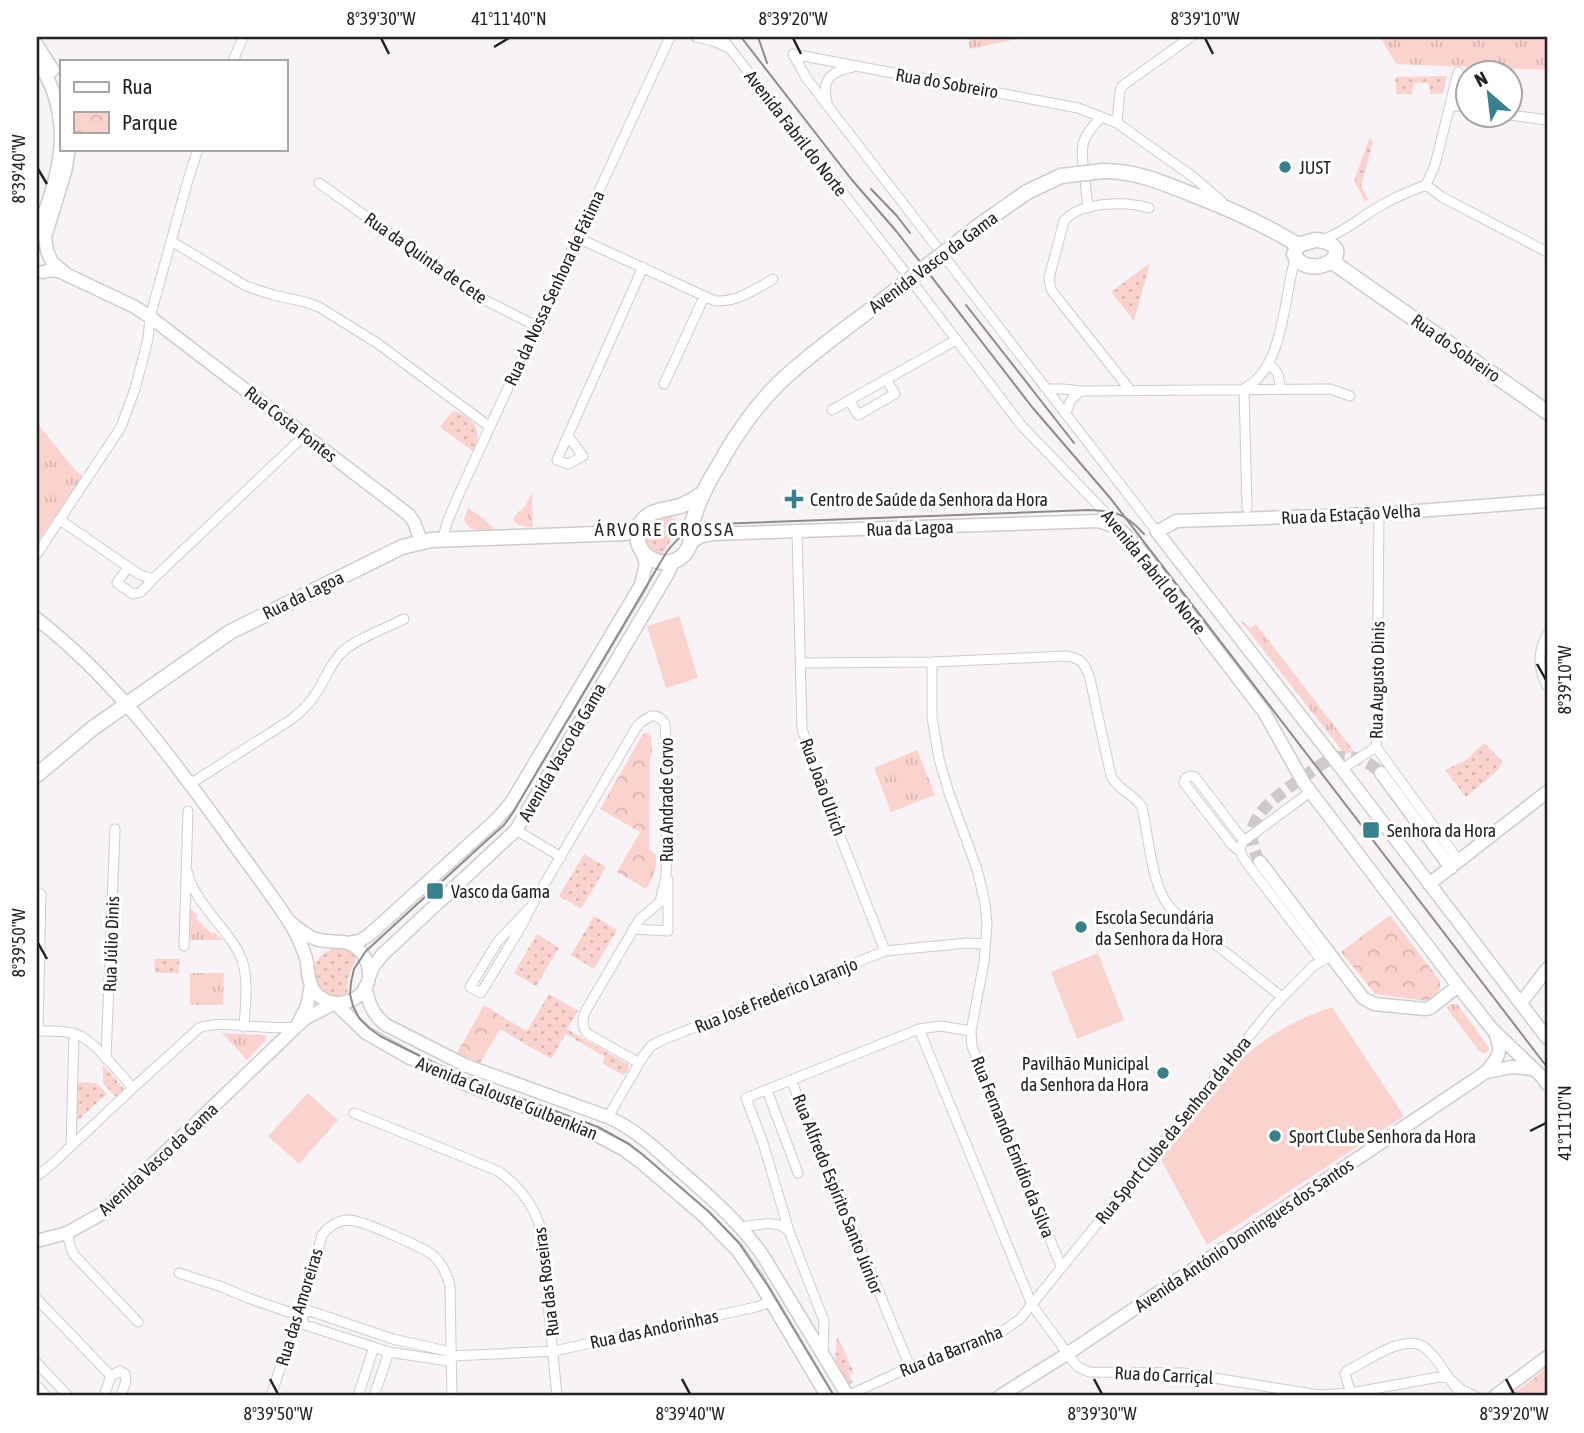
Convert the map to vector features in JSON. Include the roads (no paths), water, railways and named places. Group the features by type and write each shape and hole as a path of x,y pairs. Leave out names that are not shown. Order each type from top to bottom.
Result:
{"main road":[{"path":"37,45 60,88"},
{"path":"37,61 53,90 60,115"},
{"path":"39,274 48,266 44,250 60,150"},
{"path":"37,231 53,197 69,150"},
{"name":"Avenida Vasco da Gama","path":"367,984 373,967 382,955 516,830 673,562 684,555 703,493 735,438 766,397 797,368 980,225 1027,192 1060,176 1103,171 1139,174 1229,208"},
{"name":"Rua do Sobreiro","path":"1229,208 1300,256"},
{"path":"1321,240 1309,241 1300,256 1320,265 1333,255"},
{"name":"Rua do Sobreiro","path":"1321,240 1328,241 1333,255 1547,412"},
{"path":"44,250 56,267 67,274"},
{"path":"39,274 52,270 67,274"},
{"name":"Rua Costa Fontes","path":"67,274 150,317 409,515 421,541"},
{"path":"643,520 656,511 685,504 703,493"},
{"name":"Rua da Estação Velha","path":"1157,532 1176,521 1379,514 1547,500"},
{"path":"664,509 680,514 687,521 691,536"},
{"name":"Avenida Vasco da Gama","path":"342,942 359,941 368,936 496,820 511,803 641,585 646,564 638,536 643,520"},
{"name":"Rua da Lagoa","path":"37,775 82,737 216,640 401,547 421,541 631,532 643,520"},
{"name":"Rua da Lagoa","path":"691,536 1097,522 1115,526 1128,536"},
{"name":"Avenida Fabril do Norte","path":"1157,532 1547,1038"},
{"path":"614,533 632,540 654,561 673,562"},
{"name":"Avenida Fabril do Norte","path":"1128,536 1264,712 1310,792 1458,986 1495,1032 1547,1084"},
{"path":"37,609 83,647 110,677 190,784 290,922 305,956 311,986 320,997 335,1003 352,1000 357,996 367,984 369,966 357,947 342,942 321,941 290,922"},
{"path":"37,619 86,661 128,704"},
{"path":"1381,773 1455,864"},
{"path":"1429,884 1547,792"},
{"path":"1260,862 1325,958 1363,998 1374,1004 1425,1009 1458,986"},
{"path":"308,971 309,963 319,948 342,942"},
{"path":"1521,1003 1547,969"},
{"name":"Avenida Calouste Gulbenkian","path":"367,984 369,1004 374,1014 405,1036 467,1066 608,1117 640,1136 741,1227 765,1259 847,1396"},
{"name":"Avenida Vasco da Gama","path":"296,1027 307,1006 311,986"},
{"name":"Avenida Vasco da Gama","path":"37,1241 67,1233 102,1214 296,1027 306,1018 335,1003"},
{"name":"Avenida Calouste Gulbenkian","path":"335,1003 366,1033 408,1057 467,1085 587,1130 623,1149 642,1163 705,1217 749,1266 827,1396"},
{"path":"1486,1072 1499,1055 1495,1032"},
{"path":"1486,1072 1512,1067 1533,1069"},
{"name":"Avenida António Domingues dos Santos","path":"1000,1396 1067,1354 1486,1072"},
{"path":"726,1238 729,1232 741,1227"},
{"path":"1495,1396 1547,1357"}],"street":[{"path":"233,60 243,37"},
{"name":"Rua da Nossa Senhora de Fátima","path":"442,540 455,503 670,37"},
{"path":"696,37 730,49"},
{"name":"Avenida Fabril do Norte","path":"721,37 1026,431 1128,536"},
{"path":"1117,123 1122,86 1191,37"},
{"name":"Avenida Fabril do Norte","path":"793,54 807,79 1157,532"},
{"name":"Rua do Sobreiro","path":"793,54 1078,107 1117,123 1192,176 1229,208"},
{"path":"829,107 824,93 827,81 838,71 858,67"},
{"path":"1321,240 1348,227 1380,205 1426,185 1435,165 1454,91"},
{"path":"1083,163 1082,143 1087,132 1101,117"},
{"path":"1524,117 1547,120"},
{"path":"37,554 121,427 138,379 148,339 150,317 198,150"},
{"path":"1186,192 1200,189 1192,176"},
{"path":"1085,181 1088,208"},
{"name":"Rua da Quinta de Cete","path":"319,183 477,296 536,326"},
{"path":"1426,185 1442,197 1547,252"},
{"path":"1131,391 1055,295 1049,283 1065,221 1073,214 1088,208 1126,204 1149,208"},
{"path":"1333,255 1337,239 1348,227"},
{"path":"578,238 715,301 737,299 773,278"},
{"path":"171,242 246,286 319,307 377,343 490,427"},
{"path":"1244,389 1257,380 1269,364 1277,340 1292,269 1300,256"},
{"path":"568,436 643,267"},
{"path":"664,384 704,297"},
{"path":"832,410 956,340"},
{"path":"1269,364 1279,376 1280,389"},
{"path":"849,400 858,415 895,394 886,379"},
{"path":"1048,389 1330,389 1350,396"},
{"path":"1244,389 1247,508"},
{"path":"1066,413 1071,400 1080,391"},
{"path":"128,567 117,583 133,594 141,592 305,435"},
{"name":"Rua Augusto Dinis","path":"1379,514 1376,747 1455,864"},
{"path":"60,520 145,578 156,576"},
{"name":"Rua João Ulrich","path":"797,532 802,729 840,836 886,951"},
{"path":"190,784 305,708 343,651 404,619"},
{"path":"1547,635 1540,651 1539,663 1547,686"},
{"path":"802,663 932,662 1067,656 1082,661 1086,667 1111,776 1118,787 1135,798 1142,807 1156,882 1162,897 1172,909 1282,997"},
{"name":"Rua Fernando Emídio da Silva","path":"932,662 934,733 946,784 977,869 987,925 984,962 971,1031 974,1053 1061,1266"},
{"name":"Rua Andrade Corvo","path":"531,907 498,941 470,987 481,993 636,728 647,718 660,718 667,731 668,770 666,877 660,902 643,915 633,929 585,1012 583,1026 588,1034 639,1063"},
{"path":"1342,769 1376,747"},
{"path":"1244,841 1195,777 1186,778 1184,783 1325,958"},
{"path":"1240,851 1244,841 1310,792"},
{"path":"184,946 188,810"},
{"name":"Rua Júlio Dinis","path":"106,1059 115,829"},
{"path":"516,830 561,857"},
{"path":"187,871 195,893 242,961 246,984 244,1027"},
{"path":"633,929 668,931 669,881 666,877"},
{"path":"40,894 38,1031 74,1033 90,1043 133,1088"},
{"name":"Rua José Frederico Laranjo","path":"608,1117 639,1063 651,1046 660,1041 886,951 967,943 985,944"},
{"name":"Rua Sport Clube da Senhora da Hora","path":"1032,1305 1282,997 1325,958"},
{"path":"37,1176 199,1028 215,1025 273,1029 296,1027"},
{"name":"Rua Alfredo Espírito Santo Júnior","path":"910,1367 791,1080 919,1029 941,1026 971,1031"},
{"path":"919,1029 1032,1305 1067,1354"},
{"path":"71,1146 74,1033"},
{"path":"791,1080 747,1098 789,1231 824,1321 823,1356"},
{"path":"767,1090 798,1173"},
{"name":"Rua das Roseiras","path":"354,1113 498,1171 519,1188 534,1210 541,1230 557,1396"},
{"name":"Rua das Amoreiras","path":"271,1396 300,1316 322,1234 342,1221 356,1222 417,1246 439,1262 449,1278 450,1286 452,1396"},
{"path":"741,1227 778,1224 789,1231"},
{"path":"67,1233 74,1255 138,1322"},
{"name":"Rua das Andorinhas","path":"179,1273 300,1316 305,1325 389,1352 448,1361 452,1356"},
{"path":"37,1299 111,1376"},
{"name":"Rua das Andorinhas","path":"300,1316 310,1311 393,1339 447,1351 452,1356 554,1351 771,1302"},
{"name":"Rua da Barranha","path":"847,1396 1012,1325 1032,1305"},
{"path":"1351,1394 1345,1374 1402,1343 1424,1347 1436,1359 1461,1396"},
{"path":"358,1396 374,1347"},
{"path":"374,1396 389,1352"},
{"name":"Rua do Carriçal","path":"1067,1354 1078,1367 1088,1372 1183,1373 1319,1395 1351,1394 1439,1377 1448,1378"},
{"path":"37,1363 68,1396"},
{"path":"104,1396 111,1376 120,1371 125,1374 126,1381 121,1396"},
{"path":"1448,1378 1462,1390 1475,1396"},
{"path":"37,1386 46,1396"}],"tunnel":[{"path":"1260,862 1252,836 1254,825 1266,807 1295,783 1332,758 1339,757 1358,759 1381,773"}],"tram line":[{"path":"741,37 1032,407 1111,499 1547,1067"},
{"path":"758,37 767,63"},
{"path":"871,189 910,233"},
{"path":"966,305 1074,443"},
{"path":"834,1396 739,1243 709,1212 629,1144 598,1127 458,1075 380,1036 359,1018 353,1006 350,994 354,969 366,951 504,825 666,553 687,532 715,524 1089,510 1120,515 1144,534"}],"place":[{"name":"JUST","path":"1285,167"},
{"name":"Centro de Saúde da Senhora da Hora","path":"794,499"},
{"name":"Senhora da Hora","path":"1371,830"},
{"name":"Vasco da Gama","path":"435,891"},
{"name":"Escola Secundária da Senhora da Hora","path":"1081,927"},
{"name":"Pavilhão Municipal da Senhora da Hora","path":"1163,1073"},
{"name":"Sport Clube Senhora da Hora","path":"1275,1136"}],"district":[{"name":"ÁRVORE GROSSA","path":"665,529"}]}
